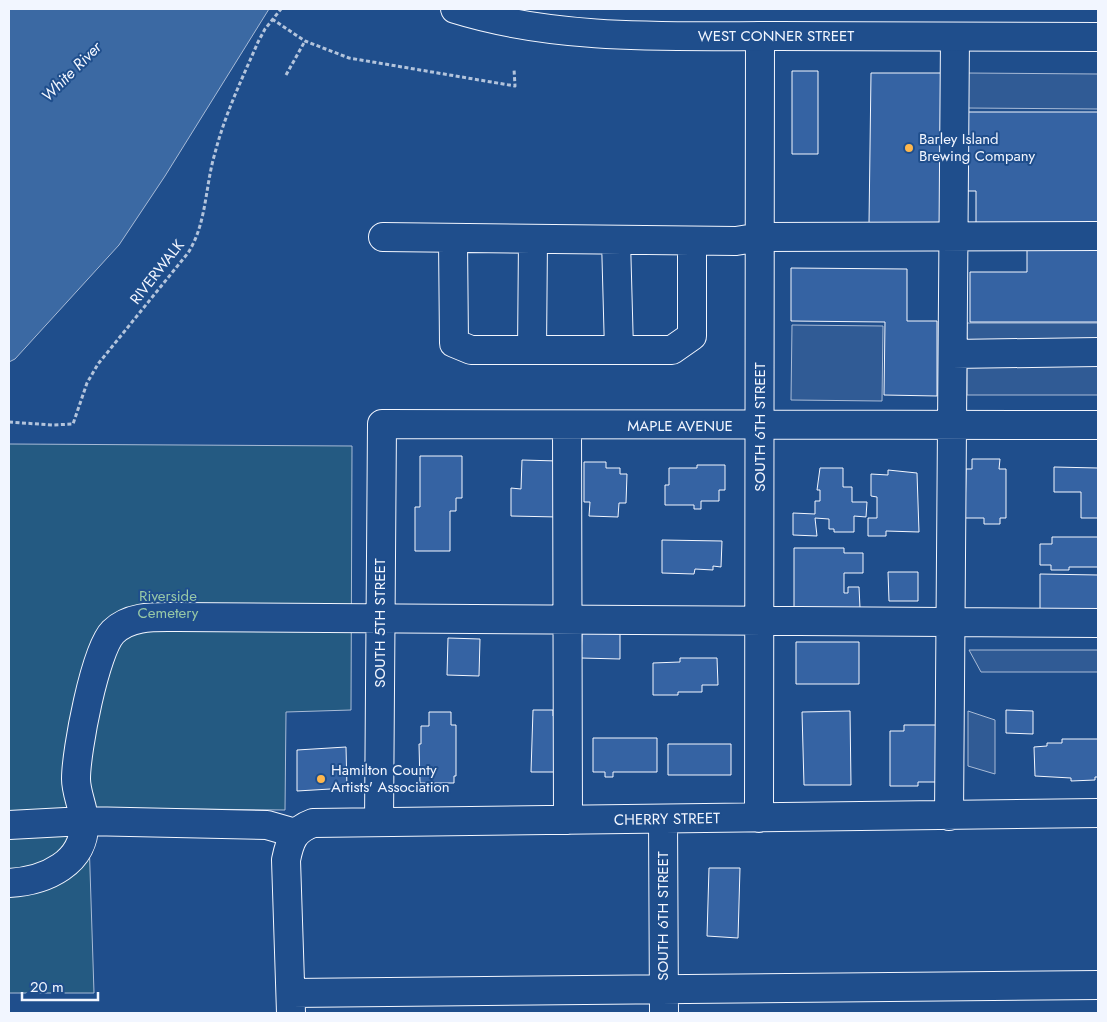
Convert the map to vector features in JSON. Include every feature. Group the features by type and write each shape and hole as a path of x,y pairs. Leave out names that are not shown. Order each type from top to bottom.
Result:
{"street":[{"name":"WEST CONNER STREET","path":"455,9 498,20 550,29 672,35 1098,37"},
{"name":"SOUTH 6TH STREET","path":"759,818 760,36"},
{"path":"949,816 955,37"},
{"path":"383,237 453,240 736,241 761,237 1098,236"},
{"path":"453,240 454,343 471,350 672,350 692,336 692,241"},
{"path":"532,350 533,240"},
{"path":"616,240 619,350"},
{"path":"953,354 1098,352"},
{"name":"MAPLE AVENUE","path":"382,424 566,426 1098,425"},
{"name":"SOUTH 5TH STREET","path":"378,822 382,424"},
{"path":"566,426 568,820"},
{"path":"9,883 50,875 73,858 82,836 84,821 76,781 78,750 90,692 104,647 112,632 128,622 151,618 1098,623"},
{"name":"CHERRY STREET","path":"295,833 314,823 1098,813"},
{"name":"SOUTH 6TH STREET","path":"663,819 664,1001"},
{"path":"9,825 84,821 267,825 295,833 289,844 286,860 292,1003 664,1001 1098,985"}],"path":[{"name":"RIVERWALK","path":"9,422 73,424 87,382 98,364 188,253 200,232 214,156 224,121 258,42 272,19 281,9"},
{"path":"272,19 305,41 349,58 515,86 514,68"},
{"path":"286,75 305,41"}],"green space":[{"name":"Riverside Cemetery","path":"9,444 352,446 351,710 286,712 285,810 88,808 94,993 9,993"}],"shaded area":[{"path":"966,73 1098,74 1098,109 966,108"},
{"path":"967,323 1098,323 1098,395 967,395"},
{"path":"792,325 883,326 882,401 791,400"},
{"path":"969,650 1098,650 1098,672 981,672"},
{"path":"968,711 995,720 995,774 968,766"}],"water":[{"name":"White River","path":"9,9 269,9 165,176 119,245 15,359 9,362"}],"building":[{"path":"792,71 818,71 818,154 792,154"},
{"name":"Barley Island Brewing Company","path":"871,73 950,73 946,224 869,223"},
{"path":"963,112 1098,112 1098,225 976,225 976,191 963,191"},
{"path":"1027,245 1098,245 1098,322 970,322 970,272 1027,272"},
{"path":"791,268 907,269 907,321 937,321 937,396 884,395 885,322 791,321"},
{"path":"420,456 462,456 462,498 456,498 456,511 450,511 450,551 415,551 415,507 420,507"},
{"path":"972,459 1000,459 999,469 1006,469 1006,518 1000,518 1000,524 984,524 984,518 965,518 966,469 972,469"},
{"path":"522,460 558,461 558,517 511,516 511,488 521,489"},
{"path":"584,462 606,462 606,468 620,468 620,474 627,474 626,503 619,503 618,517 589,516 590,502 584,502"},
{"path":"697,465 725,465 725,490 719,490 719,501 701,501 701,509 694,509 694,505 665,505 665,485 669,485 669,468 697,468"},
{"path":"1054,467 1098,468 1098,518 1081,518 1081,492 1054,492"},
{"path":"820,468 843,468 843,487 852,487 852,502 867,502 866,517 854,516 854,532 834,532 834,529 829,529 829,519 815,518 817,536 793,535 793,513 815,514 815,501 820,501 820,490 817,490"},
{"path":"888,470 917,473 919,532 886,531 886,536 868,536 868,518 877,518 877,497 871,496 871,474 888,475"},
{"path":"1052,537 1098,537 1098,567 1069,567 1069,570 1051,570 1051,565 1040,565 1040,544 1052,544"},
{"path":"662,540 722,541 721,567 713,566 713,570 695,569 694,574 662,573"},
{"path":"794,548 844,548 844,553 863,553 863,573 844,573 844,593 848,593 848,587 859,587 860,608 794,613"},
{"path":"888,572 918,572 918,601 889,601"},
{"path":"1040,574 1098,575 1098,615 1040,612"},
{"path":"582,633 620,634 620,659 581,658"},
{"path":"448,638 480,639 479,676 447,675"},
{"path":"796,642 859,642 859,684 796,684"},
{"path":"680,658 717,658 718,685 702,685 702,692 678,692 678,695 653,695 653,663 680,662"},
{"path":"533,710 553,710 553,716 557,716 559,772 531,772"},
{"path":"1006,710 1033,711 1033,734 1006,733"},
{"path":"850,711 851,785 804,785 802,712"},
{"path":"429,712 451,712 451,725 456,725 456,776 454,776 454,783 420,783 419,744 421,744 421,726 429,726"},
{"path":"904,725 936,725 936,782 918,782 918,786 890,786 890,731 904,731"},
{"path":"593,738 657,738 657,772 613,772 613,777 605,777 605,772 593,772"},
{"path":"1062,739 1098,739 1098,777 1095,777 1095,780 1071,781 1071,778 1035,776 1034,747 1047,746 1047,743 1062,743"},
{"path":"668,744 731,744 731,775 668,775"},
{"name":"Hamilton County Artists' Association","path":"346,747 347,788 297,791 297,750"},
{"path":"709,868 740,868 738,938 707,936"}],"place":[{"name":"Barley Island Brewing Company","path":"909,148"},
{"name":"Hamilton County Artists' Association","path":"321,779"}]}
